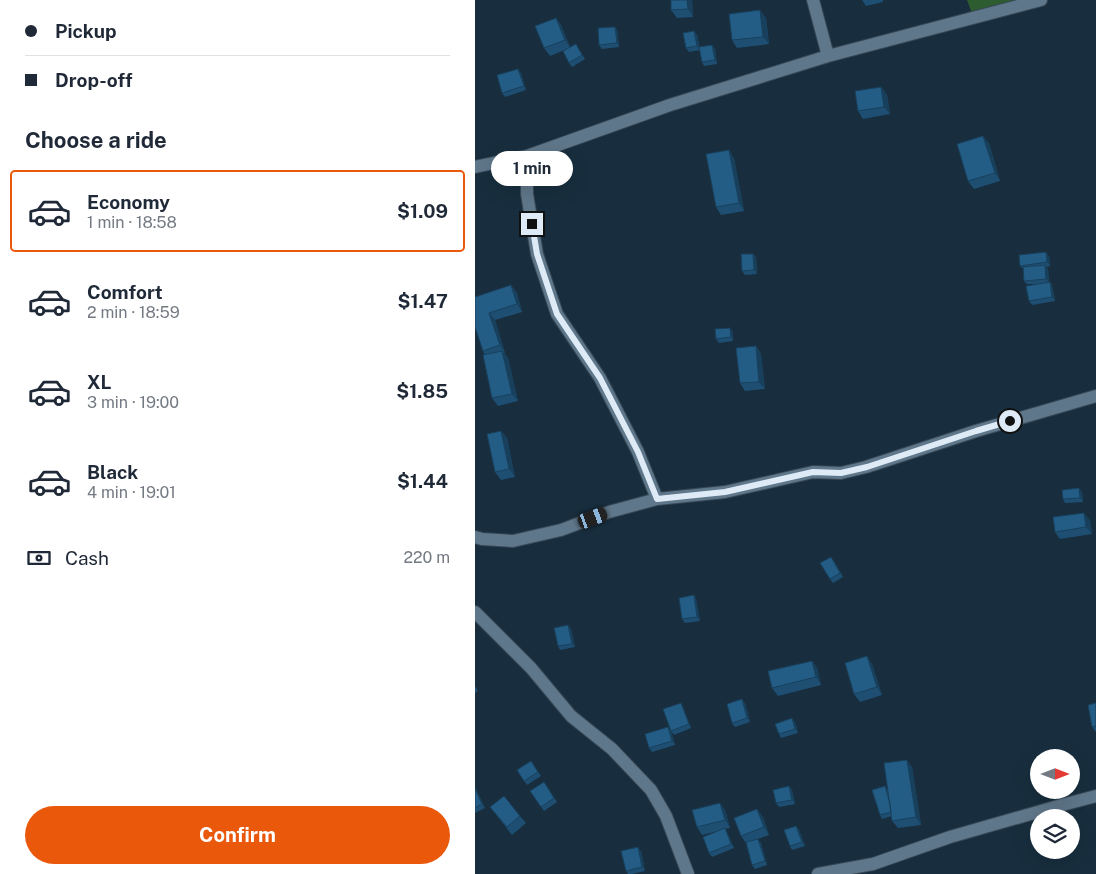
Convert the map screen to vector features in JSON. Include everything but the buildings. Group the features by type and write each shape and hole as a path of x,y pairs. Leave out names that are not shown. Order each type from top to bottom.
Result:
{"street":[{"path":"813,0 828,56"},
{"path":"475,167 527,156 670,105 828,56 1041,0"},
{"path":"527,156 527,194 537,254 557,314 600,378 638,452 657,499"},
{"path":"475,537 513,541 561,530 609,512 657,499 725,492 813,472 841,473 1096,396"},
{"path":"475,612 531,668 571,716 612,749 651,790 666,816 688,874"},
{"path":"818,874 873,864 950,837 1096,796"}],"green space":[{"path":"967,0 1045,0 976,24"}],"route":[{"path":"532,224 537,254 557,314 600,378 638,452 657,499 725,492 813,472 841,473 867,467 1010,421"}]}
